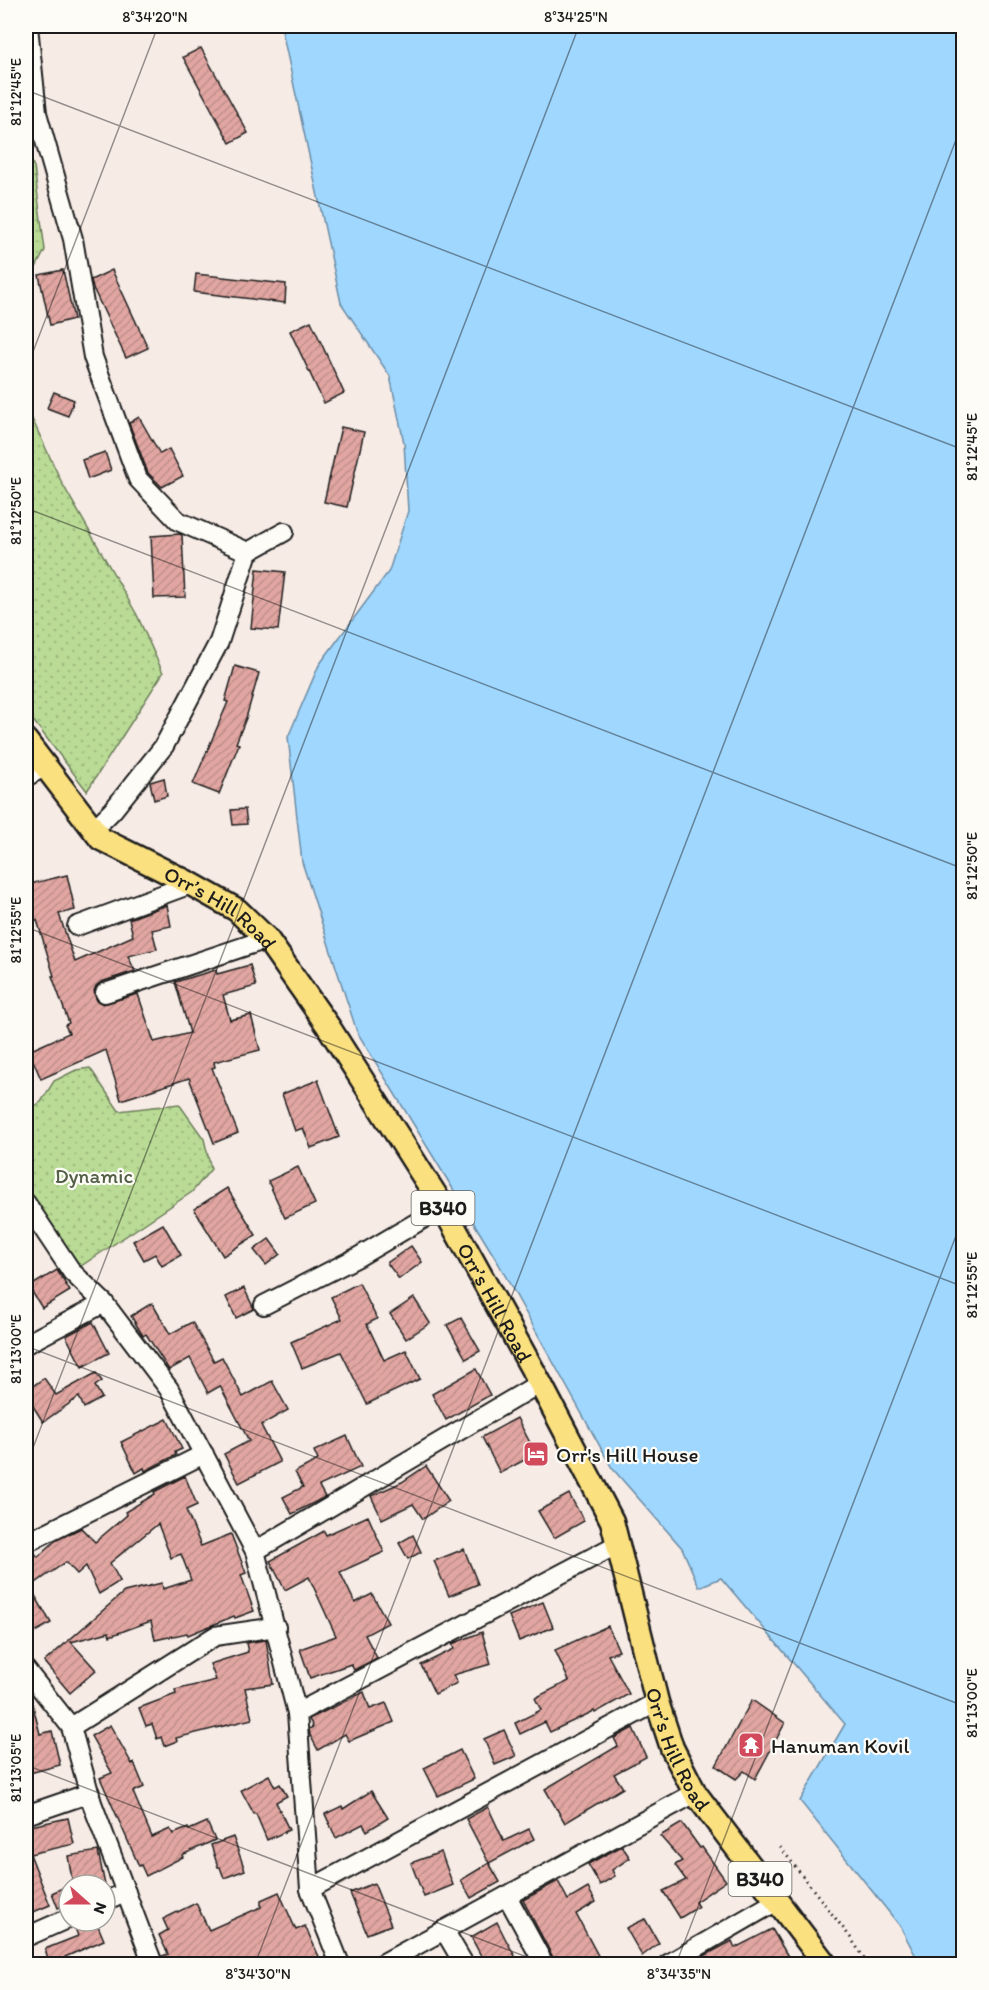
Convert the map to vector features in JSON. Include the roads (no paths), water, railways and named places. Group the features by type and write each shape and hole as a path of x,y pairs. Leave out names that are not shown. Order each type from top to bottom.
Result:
{"main road":[{"name":"Orr’s Hill Road","path":"26,741 34,772 101,839 237,910 267,939 328,1026 443,1207 540,1383 612,1521 657,1702 672,1748 695,1793 825,1965"}],"street":[{"path":"28,26 37,113 74,239 93,357 138,479 178,521 248,552"},
{"path":"93,830 114,810 164,746 219,642 248,552 284,531"},
{"path":"77,926 191,884"},
{"path":"105,993 267,939"},
{"path":"26,1203 72,1272 104,1303 169,1389 255,1551 297,1713 310,1889 340,1965"},
{"path":"264,1305 358,1257 443,1207"},
{"path":"26,1344 104,1303"},
{"path":"255,1551 540,1383"},
{"path":"26,1543 204,1454"},
{"path":"297,1713 618,1544"},
{"path":"71,1727 215,1636 276,1627"},
{"path":"29,1678 71,1727 90,1793 153,1965"},
{"path":"310,1889 657,1702"},
{"path":"26,1815 90,1793"},
{"path":"382,1965 695,1793"},
{"path":"117,1896 126,1892"},
{"path":"507,1896 544,1965"},
{"path":"668,1965 777,1901"},
{"path":"26,1937 57,1923"},
{"path":"444,1930 464,1965"}],"water":[{"path":"281,26 963,26 963,1964 920,1964 900,1926 800,1801 845,1724 721,1578 699,1587 682,1548 612,1468 497,1261 357,1032 302,862 288,737 319,665 389,571 408,511 404,443 390,376 341,303"}],"place":[{"name":"Orr's Hill House","path":"536,1454"},
{"name":"Hanuman Kovil","path":"751,1745"}],"park label":[{"name":"Dynamic","path":"94,1175"}]}
